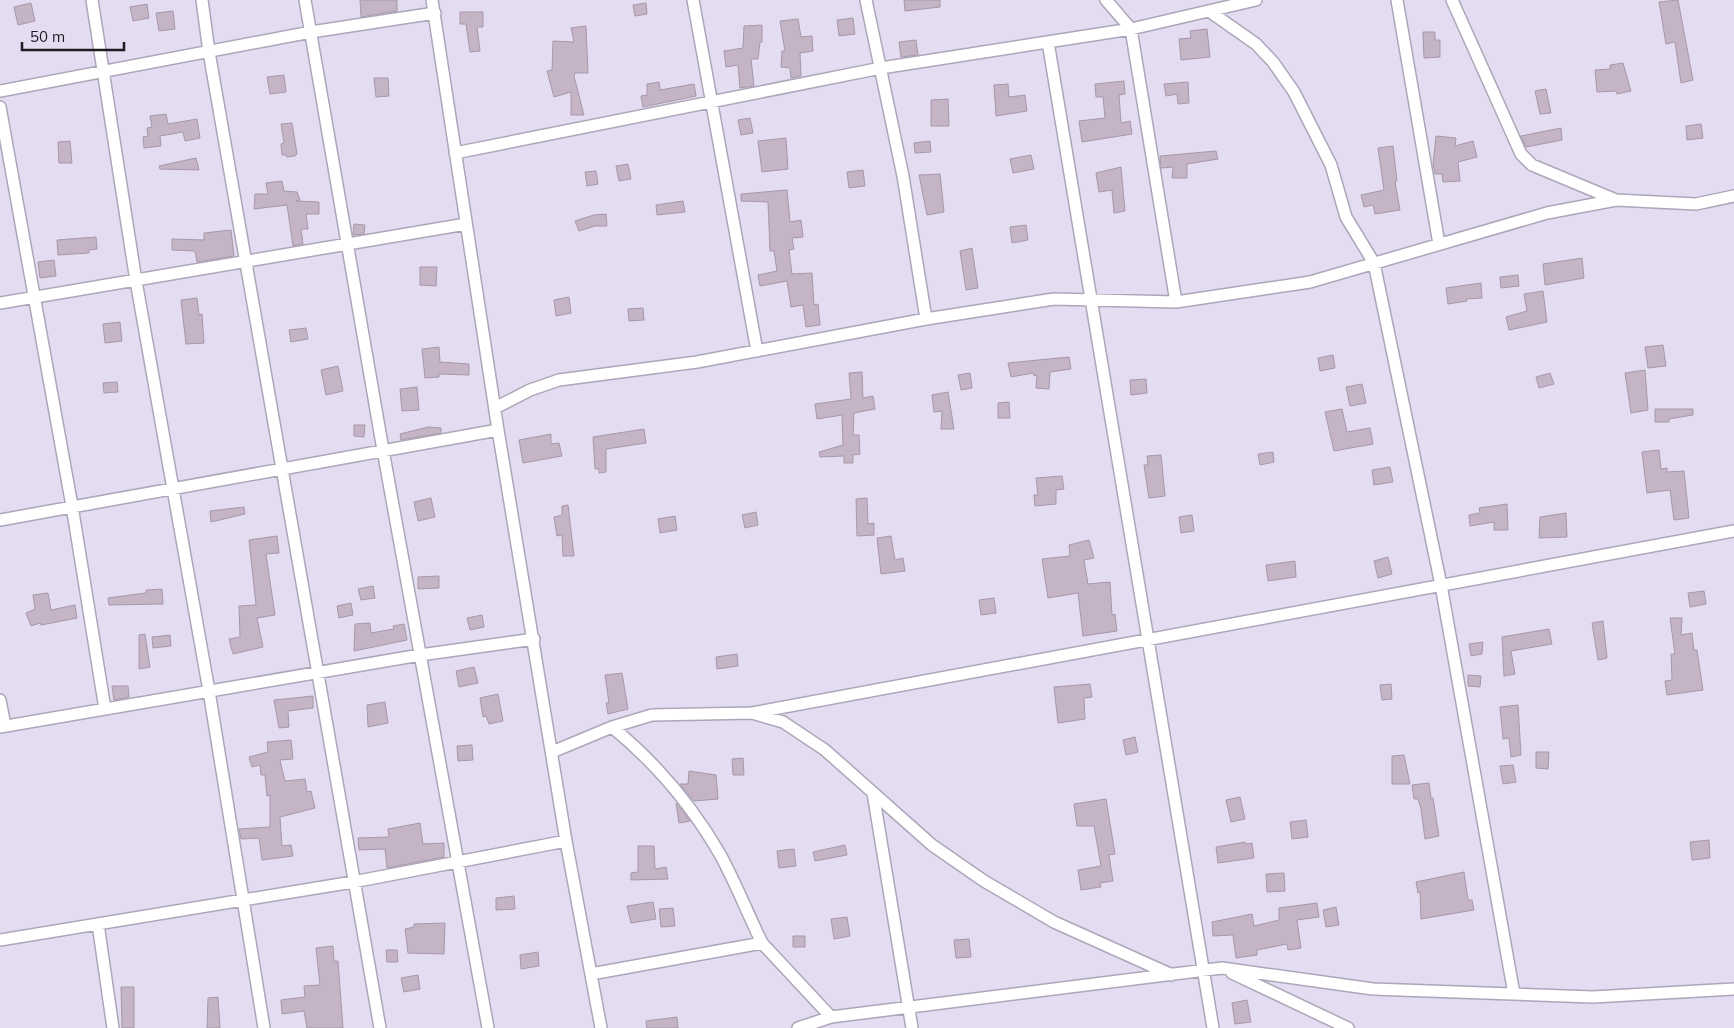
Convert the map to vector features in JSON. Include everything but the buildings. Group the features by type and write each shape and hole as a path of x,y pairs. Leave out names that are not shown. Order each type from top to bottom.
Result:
{"street":[{"path":"92,0 136,281 209,691 264,1028"},
{"path":"202,0 209,52 380,1028"},
{"path":"305,0 383,450 488,1028"},
{"path":"432,0 498,430 566,841 601,1028"},
{"path":"693,0 757,351"},
{"path":"866,0 903,176 926,319"},
{"path":"1106,0 1131,29 1176,302"},
{"path":"455,153 881,68 1131,29 1256,0"},
{"path":"1397,0 1439,244"},
{"path":"1452,0 1521,154 1532,165 1616,200"},
{"path":"1209,11 1256,44 1273,62 1294,92 1331,165 1346,217 1374,263 1440,585 1514,994"},
{"path":"0,91 103,73 311,32 435,13"},
{"path":"1048,42 1089,300 1213,1028"},
{"path":"0,107 72,506 105,709"},
{"path":"495,408 530,390 559,380 697,362 926,319 1054,299 1176,302 1310,282 1547,213 1616,200 1696,204 1734,196"},
{"path":"0,303 466,224"},
{"path":"0,520 498,430"},
{"path":"552,752 612,728 652,715 752,713 1734,531"},
{"path":"0,700 2,726 420,656 534,639"},
{"path":"752,713 783,722 825,750 932,845 984,881 1054,922 1173,976"},
{"path":"612,728 639,749 678,792 720,856 762,943 831,1017"},
{"path":"873,793 912,1028"},
{"path":"0,940 353,882 566,841"},
{"path":"98,924 113,1028"},
{"path":"591,974 762,943"},
{"path":"1222,968 1348,1028"},
{"path":"798,1028 831,1017 1173,976 1222,968 1373,989 1594,997 1734,989"}]}
